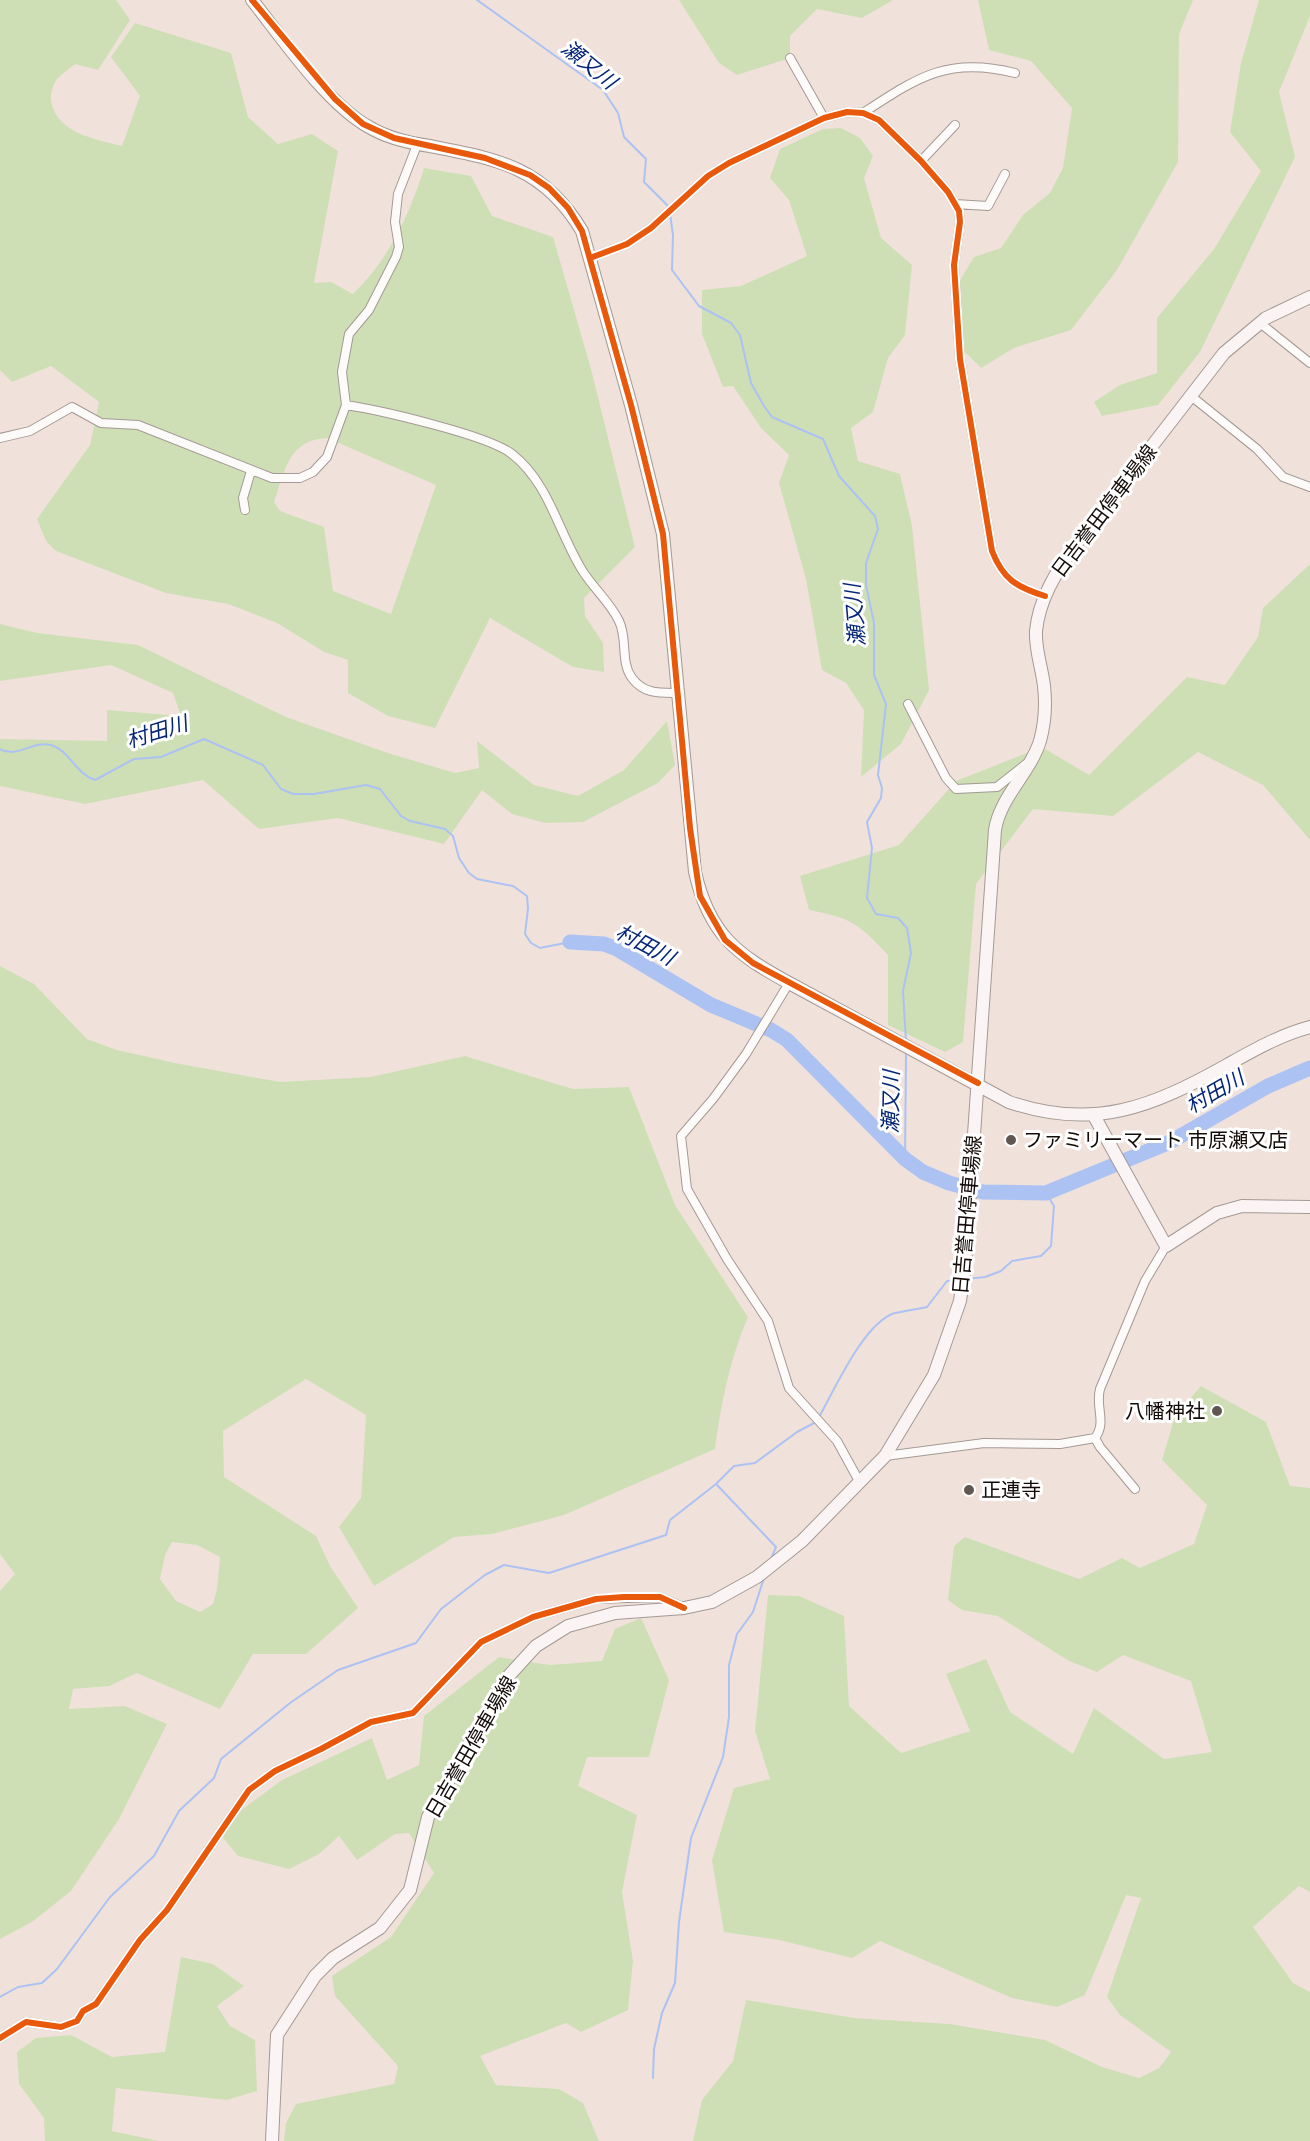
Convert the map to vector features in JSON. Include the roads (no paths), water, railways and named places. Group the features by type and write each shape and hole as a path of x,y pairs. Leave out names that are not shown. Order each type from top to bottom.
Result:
{"main road":[{"path":"252,0 348,112 372,129 417,145 512,166 540,181 568,208 582,231 631,405 663,534 695,872 700,896 725,940 753,963 901,1044 1009,1101 1027,1108 1093,1114 1134,1109 1168,1097 1266,1043 1310,1027"},
{"name":"日吉誉田停車場線","path":"272,2141 277,2035 315,1976 333,1958 380,1928 410,1890 428,1817 505,1680 536,1647 568,1626 615,1613 684,1608 712,1602 764,1572 802,1541 885,1456 934,1374 949,1338 960,1301 975,1134 996,820 1032,759 1045,714 1044,685 1036,632 1045,596 1053,578 1073,548 1224,353 1260,323 1310,297"},
{"path":"1093,1114 1166,1246 1217,1213 1242,1206 1310,1207"}],"street":[{"path":"790,58 824,118"},
{"path":"863,113 911,82 939,72 972,66 1015,73"},
{"path":"590,258 627,244 651,228 708,176 729,163 824,118 847,112 863,113 879,120 921,161 955,204 960,222 954,265 960,359 992,551 999,569 1013,583 1045,596"},
{"path":"921,161 955,125"},
{"path":"0,438 30,431 72,406 101,423 138,425 251,471 280,479 300,478 313,472 327,456 346,405 342,372 345,345 349,334 369,310 396,257 399,247 395,222 398,194 417,145"},
{"path":"955,204 988,206 1005,174"},
{"path":"1260,323 1310,363"},
{"path":"1191,396 1257,449 1283,477 1310,487"},
{"path":"346,405 476,438 510,452 534,474 583,572 607,601 620,623 626,668 633,679 651,693 677,693"},
{"path":"245,510 243,498 251,471"},
{"path":"908,704 946,778 956,789 997,786 1032,759"},
{"path":"789,983 746,1054 713,1099 693,1119 681,1136 687,1189 768,1321 789,1388 837,1441 859,1481"},
{"path":"1095,1438 1102,1423 1099,1405 1100,1389 1145,1281 1166,1246"},
{"path":"885,1456 984,1443 1060,1444 1095,1438"},
{"path":"1095,1438 1100,1448 1135,1489"},
{"path":"0,2038 26,2022 61,2027 77,2021 83,2011 96,2004 140,1940 166,1910 249,1790 275,1771 371,1722 413,1713 481,1642 533,1617 596,1599 624,1597 660,1596 684,1608"}],"waterway":[{"name":"瀬又川","path":"477,0 603,90 618,113 624,137 646,159 644,182 669,207"},
{"name":"瀬又川","path":"670,213 673,235 672,270 699,306 731,323 740,335 751,383 764,406 772,417 823,439 839,476 875,516 878,529 866,563 866,585 874,623 874,675 886,704 878,775 882,788 881,798 867,822 872,848 867,898 876,914 898,918 907,928 911,953 903,991 906,1041"},
{"name":"村田川","path":"0,749 13,752 38,745 51,745 63,752 88,777 95,780 134,759 161,757 204,739 263,765 281,789 293,794 314,794 366,785 380,789 401,816 410,821 445,829 453,836 459,858 469,873 477,879 513,886 527,896 525,934 531,943 540,948 570,942"},
{"name":"村田川","path":"570,942 604,944 617,949 711,1005 771,1030 787,1040 905,1159 923,1172 949,1183 983,1192 1046,1193 1170,1142 1268,1086 1310,1068"},
{"name":"瀬又川","path":"905,1159 906,1052"},
{"path":"966,1279 985,1277 1001,1271 1012,1261 1041,1256 1051,1246 1054,1206 1046,1193"},
{"path":"819,1417 841,1375 872,1329 883,1319 895,1313 927,1307 947,1281 957,1280"},
{"path":"0,1997 18,1987 42,1983 57,1969 110,1897 154,1856 179,1811 214,1778 221,1759 290,1703 338,1670 416,1643 441,1609 485,1575 504,1565 549,1573 666,1535 670,1520 716,1484 734,1466 755,1463 797,1432 816,1422"},
{"path":"717,1485 776,1547 771,1559"},
{"path":"653,2078 654,2049 662,2013 675,1983 679,1922 691,1838 723,1757 729,1717 729,1665 737,1634 753,1612 764,1578"}],"place":[{"name":"ファミリーマート 市原瀬又店","path":"1011,1140"},
{"name":"八幡神社","path":"1217,1411"},
{"name":"正連寺","path":"969,1490"}]}
